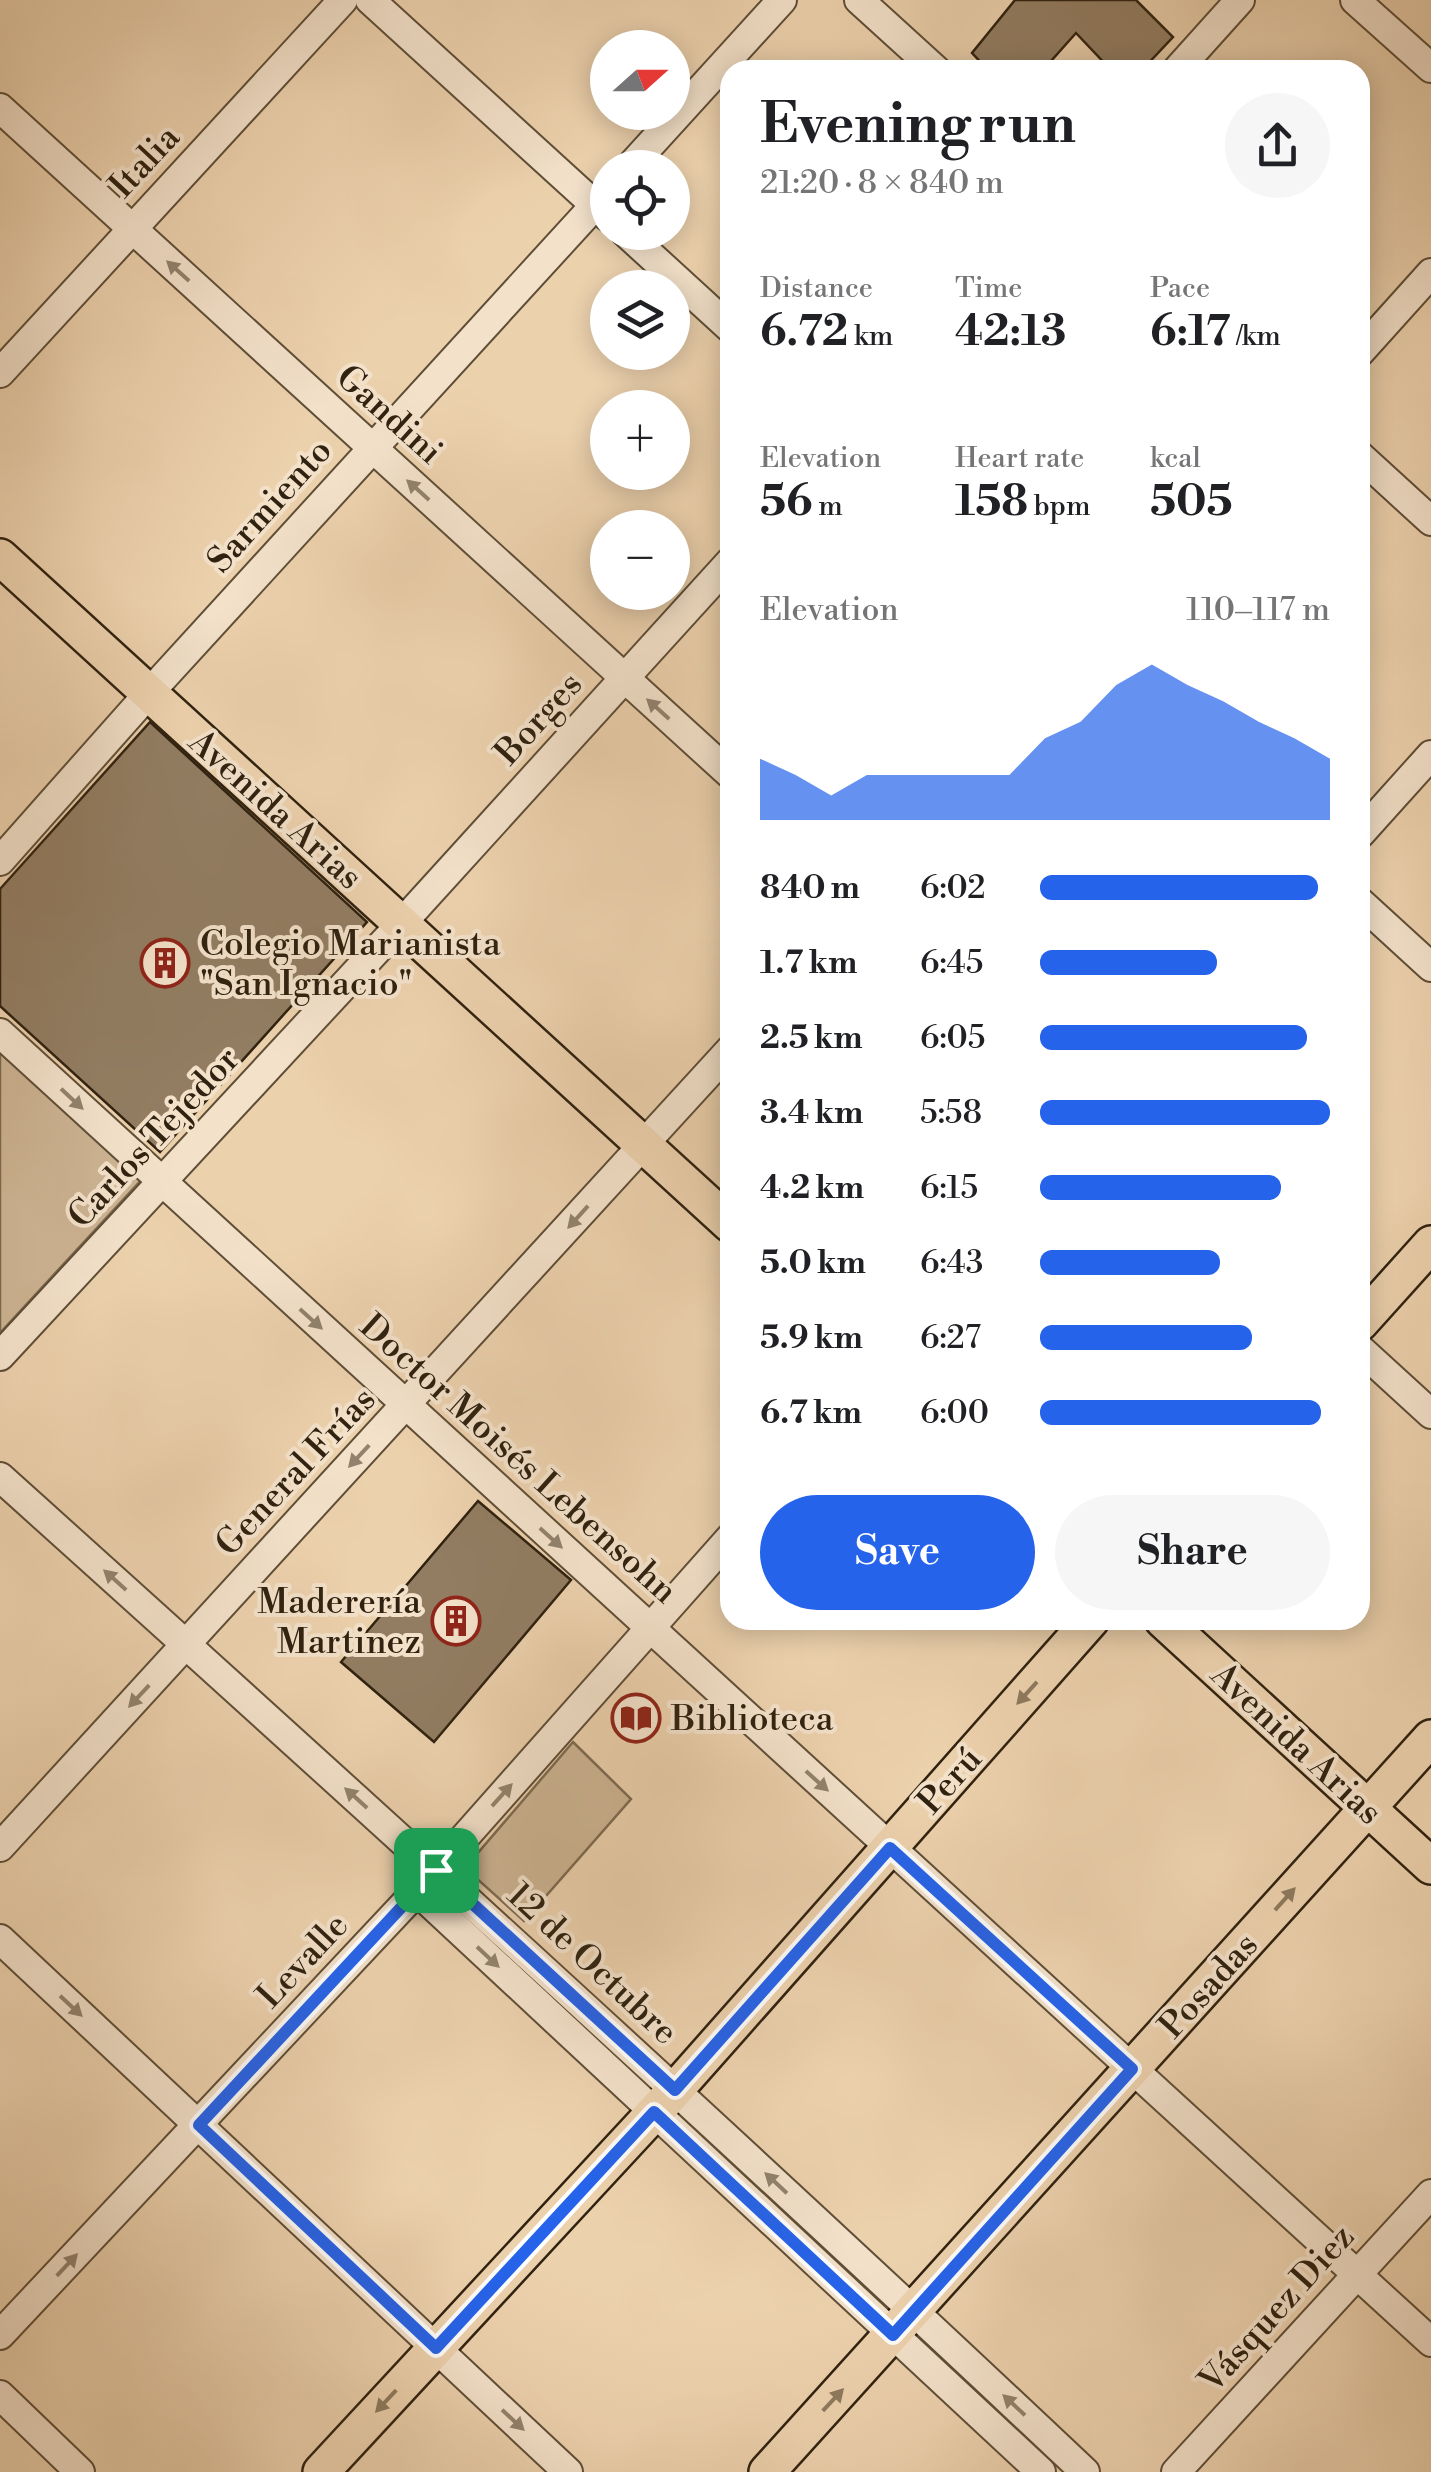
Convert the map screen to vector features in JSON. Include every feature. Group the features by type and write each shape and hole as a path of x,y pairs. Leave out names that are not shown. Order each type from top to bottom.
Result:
{"main road":[{"name":"Avenida Arias","path":"0,557 720,1215"},
{"path":"1370,1311 1431,1244"},
{"name":"Perú","path":"321,2472 665,2101 1083,1630"},
{"name":"Avenida Arias","path":"1174,1630 1431,1866"},
{"name":"Posadas","path":"766,2472 1431,1738"}],"street":[{"name":"Italia","path":"0,373 344,0"},
{"path":"370,0 590,193"},
{"path":"727,60 782,0"},
{"path":"859,0 925,60"},
{"path":"1185,60 1240,0"},
{"path":"1355,0 1431,68"},
{"path":"645,150 720,68"},
{"name":"Gandini","path":"0,108 720,765"},
{"name":"Sarmiento","path":"0,860 372,448 590,218"},
{"path":"645,250 720,319"},
{"path":"1370,341 1431,273"},
{"path":"1370,465 1431,521"},
{"name":"Borges","path":"401,924 720,573"},
{"path":"1370,823 1431,755"},
{"path":"1370,911 1431,967"},
{"name":"Carlos Tejedor","path":"0,1356 401,924"},
{"name":"Doctor Moisés Lebensohn","path":"0,1033 1431,2342"},
{"name":"General Frías","path":"0,1847 720,1061"},
{"path":"1370,1359 1431,1414"},
{"name":"12 de Octubre","path":"0,1477 436,1870 665,2101 904,2323 1084,2472"},
{"name":"Levalle","path":"0,2336 417,1891 720,1549"},
{"name":"12 de Octubre","path":"417,1891 665,2101"},
{"path":"0,1939 568,2472"},
{"name":"Vásquez Diez","path":"1176,2472 1431,2194"},
{"name":"12 de Octubre","path":"904,2323 1040,2472"},
{"path":"0,2395 80,2472"}],"shaded area":[{"path":"0,1046 144,1177 0,1333"},
{"path":"573,1742 631,1799 524,1921 465,1868"}],"building":[{"path":"1015,0 1136,0 1173,37 1151,60 1102,60 1076,33 1052,60 979,60 972,53"},
{"name":"Colegio Marianista \"San Ignacio\"","path":"150,722 367,922 160,1152 0,1006 0,889"},
{"name":"Maderería Martinez","path":"478,1501 571,1580 434,1742 341,1662"}],"place":[{"name":"Colegio Marianista \"San Ignacio\"","path":"165,963"},
{"name":"Maderería Martinez","path":"456,1621"},
{"name":"Biblioteca","path":"636,1718"}],"route":[{"path":"890,1848 1132,2069 893,2335 654,2112 436,2348 199,2125 436,1870 675,2090 890,1848"}]}
